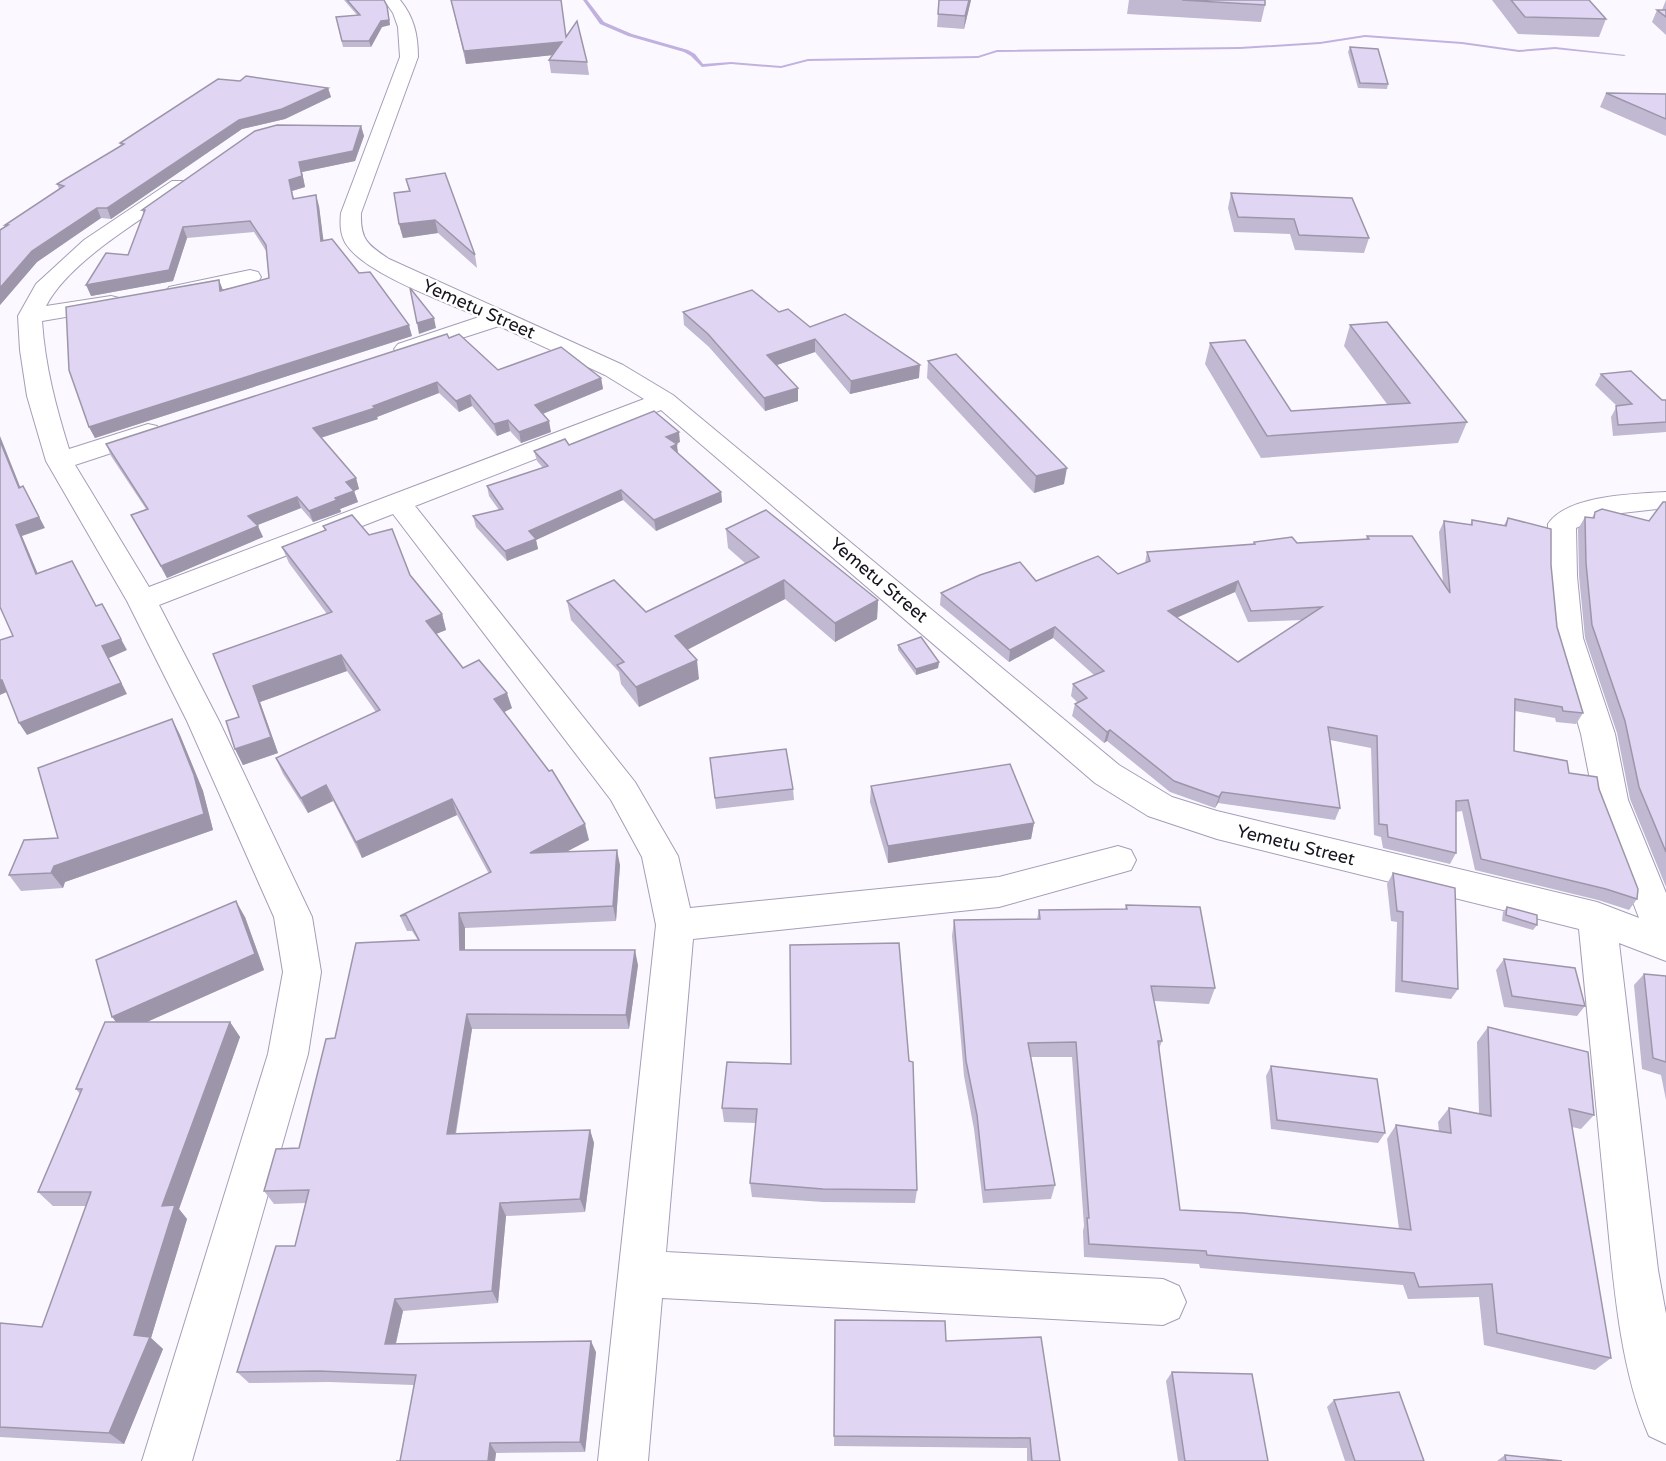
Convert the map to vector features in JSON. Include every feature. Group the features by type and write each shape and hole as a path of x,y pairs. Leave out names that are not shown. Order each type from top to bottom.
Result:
{"street":[{"name":"Yemetu Street","path":"392,0 407,24 410,40 409,57 351,213 350,227 357,247 381,264 614,370 664,400 1107,774 1160,807 1217,825 1597,918 1666,945"},
{"path":"349,128 383,128"},
{"path":"167,1461 288,1054 302,972 293,917 203,721 142,601 59,461 40,396 32,350 30,316 44,288 92,245 204,168"},
{"path":"30,316 250,278"},
{"path":"386,355 498,319"},
{"path":"142,601 664,400"},
{"path":"59,461 172,425"},
{"path":"1666,500 1610,503 1574,516 1562,524 1562,576 1568,638 1598,734 1611,800 1666,940"},
{"path":"398,502 624,791 660,856 675,925 623,1461"},
{"path":"675,925 999,892 1118,860"},
{"path":"1597,918 1635,1270 1651,1362 1666,1419"},
{"path":"642,1274 1163,1302"}],"building":[{"path":"347,0 384,0 389,20 381,21 369,41 342,41 336,17 360,15"},
{"path":"451,0 561,0 566,37 577,21 587,62 549,60 562,42 464,51"},
{"path":"939,0 969,0 965,16 938,14"},
{"path":"1182,0 1265,0 1265,5"},
{"path":"1511,0 1589,0 1606,19 1525,17"},
{"path":"1657,10 1666,10 1666,17"},
{"path":"1350,47 1378,49 1388,84 1360,83"},
{"path":"246,76 328,88 282,109 239,120 107,208 97,208 32,251 0,288 0,230 8,225 5,225 64,186 57,184 124,144 120,143 218,79 240,81"},
{"path":"1606,93 1666,94 1666,119"},
{"path":"277,125 361,126 353,151 299,162 302,176 289,180 293,199 316,195 321,241 332,239 359,273 370,272 409,325 89,427 69,370 66,307 219,280 220,291 269,278 266,245 250,221 183,227 169,270 86,285 106,253 128,255 145,210 142,210 255,131"},
{"path":"445,173 475,255 435,220 399,224 394,193 410,191 406,179"},
{"path":"1231,193 1352,198 1369,238 1299,235 1294,219 1238,217"},
{"path":"410,288 434,318 417,323"},
{"path":"752,290 779,312 788,309 810,327 845,314 920,365 851,381 815,339 767,355 798,388 764,398 708,334 683,312"},
{"path":"1387,322 1467,422 1267,436 1210,343 1245,340 1291,411 1410,403 1350,325"},
{"path":"447,334 449,338 459,334 498,370 561,347 601,378 535,405 549,421 519,432 508,420 494,424 470,395 456,401 437,382 373,406 375,408 313,428 356,478 346,482 354,491 309,511 297,497 248,516 258,526 161,566 131,515 148,509 106,444"},
{"path":"956,354 1067,468 1036,476 928,361"},
{"path":"1631,371 1662,400 1666,400 1666,422 1618,425 1616,406 1632,404 1601,374"},
{"path":"654,411 679,432 666,437 677,444 671,447 721,492 654,520 621,490 529,531 536,539 505,551 473,516 503,509 487,486 548,466 534,451 565,439 569,445"},
{"path":"0,441 19,488 23,486 39,517 16,525 36,574 72,561 96,606 102,604 121,639 102,646 121,683 19,723 2,680 0,680 0,640 13,636 0,607"},
{"path":"1663,502 1666,502 1666,852 1639,787 1625,721 1592,625 1586,563 1585,517 1594,518 1595,512 1602,509 1649,521"},
{"path":"766,510 878,600 835,623 784,580 675,636 697,660 636,687 617,665 624,662 567,601 614,580 646,612 759,557 726,529"},
{"path":"352,515 369,535 392,529 410,575 442,614 426,621 463,668 479,660 507,693 494,699 549,771 552,770 585,824 530,853 617,850 613,906 459,913 460,950 635,950 626,1015 467,1014 447,1134 590,1130 580,1199 500,1203 492,1291 395,1299 385,1344 591,1341 580,1442 490,1443 488,1461 400,1461 416,1375 319,1371 237,1372 276,1246 295,1246 309,1190 264,1191 276,1149 299,1148 326,1039 335,1038 356,943 419,940 406,915 400,916 491,872 452,799 356,842 326,785 301,798 276,758 380,710 341,655 253,686 271,737 235,749 226,721 239,717 213,654 332,612 282,547 326,530 323,526"},
{"path":"1508,518 1551,529 1551,565 1557,627 1583,713 1563,711 1562,707 1515,699 1514,751 1567,761 1569,773 1597,777 1599,789 1638,889 1637,899 1606,889 1481,859 1468,800 1456,801 1456,853 1388,837 1387,825 1379,824 1377,736 1328,727 1340,808 1222,792 1219,797 1174,781 1110,730 1107,732 1075,704 1087,698 1073,684 1104,671 1055,627 1010,650 941,593 980,575 1020,562 1036,581 1098,556 1118,574 1150,561 1147,552 1255,544 1254,542 1292,537 1297,543 1369,539 1367,536 1412,536 1450,593 1444,521 1472,525 1472,520 1506,526","holes":["1238,581 1251,611 1322,607 1238,662 1168,611"]},
{"path":"921,637 939,662 916,669 898,645"},
{"path":"172,719 194,775 204,814 54,866 51,873 9,875 24,840 58,838 38,768"},
{"path":"786,749 793,789 715,798 710,758"},
{"path":"1010,764 1034,823 888,846 871,786"},
{"path":"1393,873 1455,888 1458,989 1402,981 1403,912 1397,911"},
{"path":"236,901 255,954 112,1017 96,960"},
{"path":"1126,905 1200,907 1215,988 1151,986 1162,1041 1158,1041 1180,1210 1243,1213 1411,1230 1396,1125 1451,1133 1449,1108 1491,1116 1488,1027 1588,1052 1594,1115 1569,1109 1611,1358 1497,1333 1492,1284 1419,1287 1414,1273 1207,1255 1206,1251 1089,1244 1076,1042 1028,1043 1055,1185 985,1190 977,1115 966,1061 954,920 1040,919 1039,910 1127,909"},
{"path":"1507,907 1537,915 1537,925 1506,915"},
{"path":"899,943 909,1061 913,1062 917,1190 823,1189 750,1183 757,1109 722,1108 727,1062 791,1064 790,945"},
{"path":"1504,959 1575,968 1585,1006 1512,996"},
{"path":"1644,974 1666,976 1666,1062 1653,1058"},
{"path":"105,1022 230,1022 162,1206 175,1205 134,1335 150,1337 109,1433 0,1427 0,1323 42,1327 91,1192 38,1192 82,1089 76,1089"},
{"path":"1271,1066 1377,1079 1385,1133 1277,1120"},
{"path":"835,1320 945,1321 946,1341 1041,1337 1060,1461 1032,1461 1030,1438 834,1436"},
{"path":"1172,1372 1252,1374 1268,1461 1185,1461"},
{"path":"1399,1392 1424,1461 1355,1461 1334,1400"},
{"path":"1505,1455 1562,1461 1506,1461"}],"waterway":[{"path":"585,0 602,23 630,35 686,51 693,55 702,66 731,63 781,67 808,60 978,57 997,51 1240,48 1320,43 1365,36 1462,43 1519,51 1555,48 1624,55"}]}
